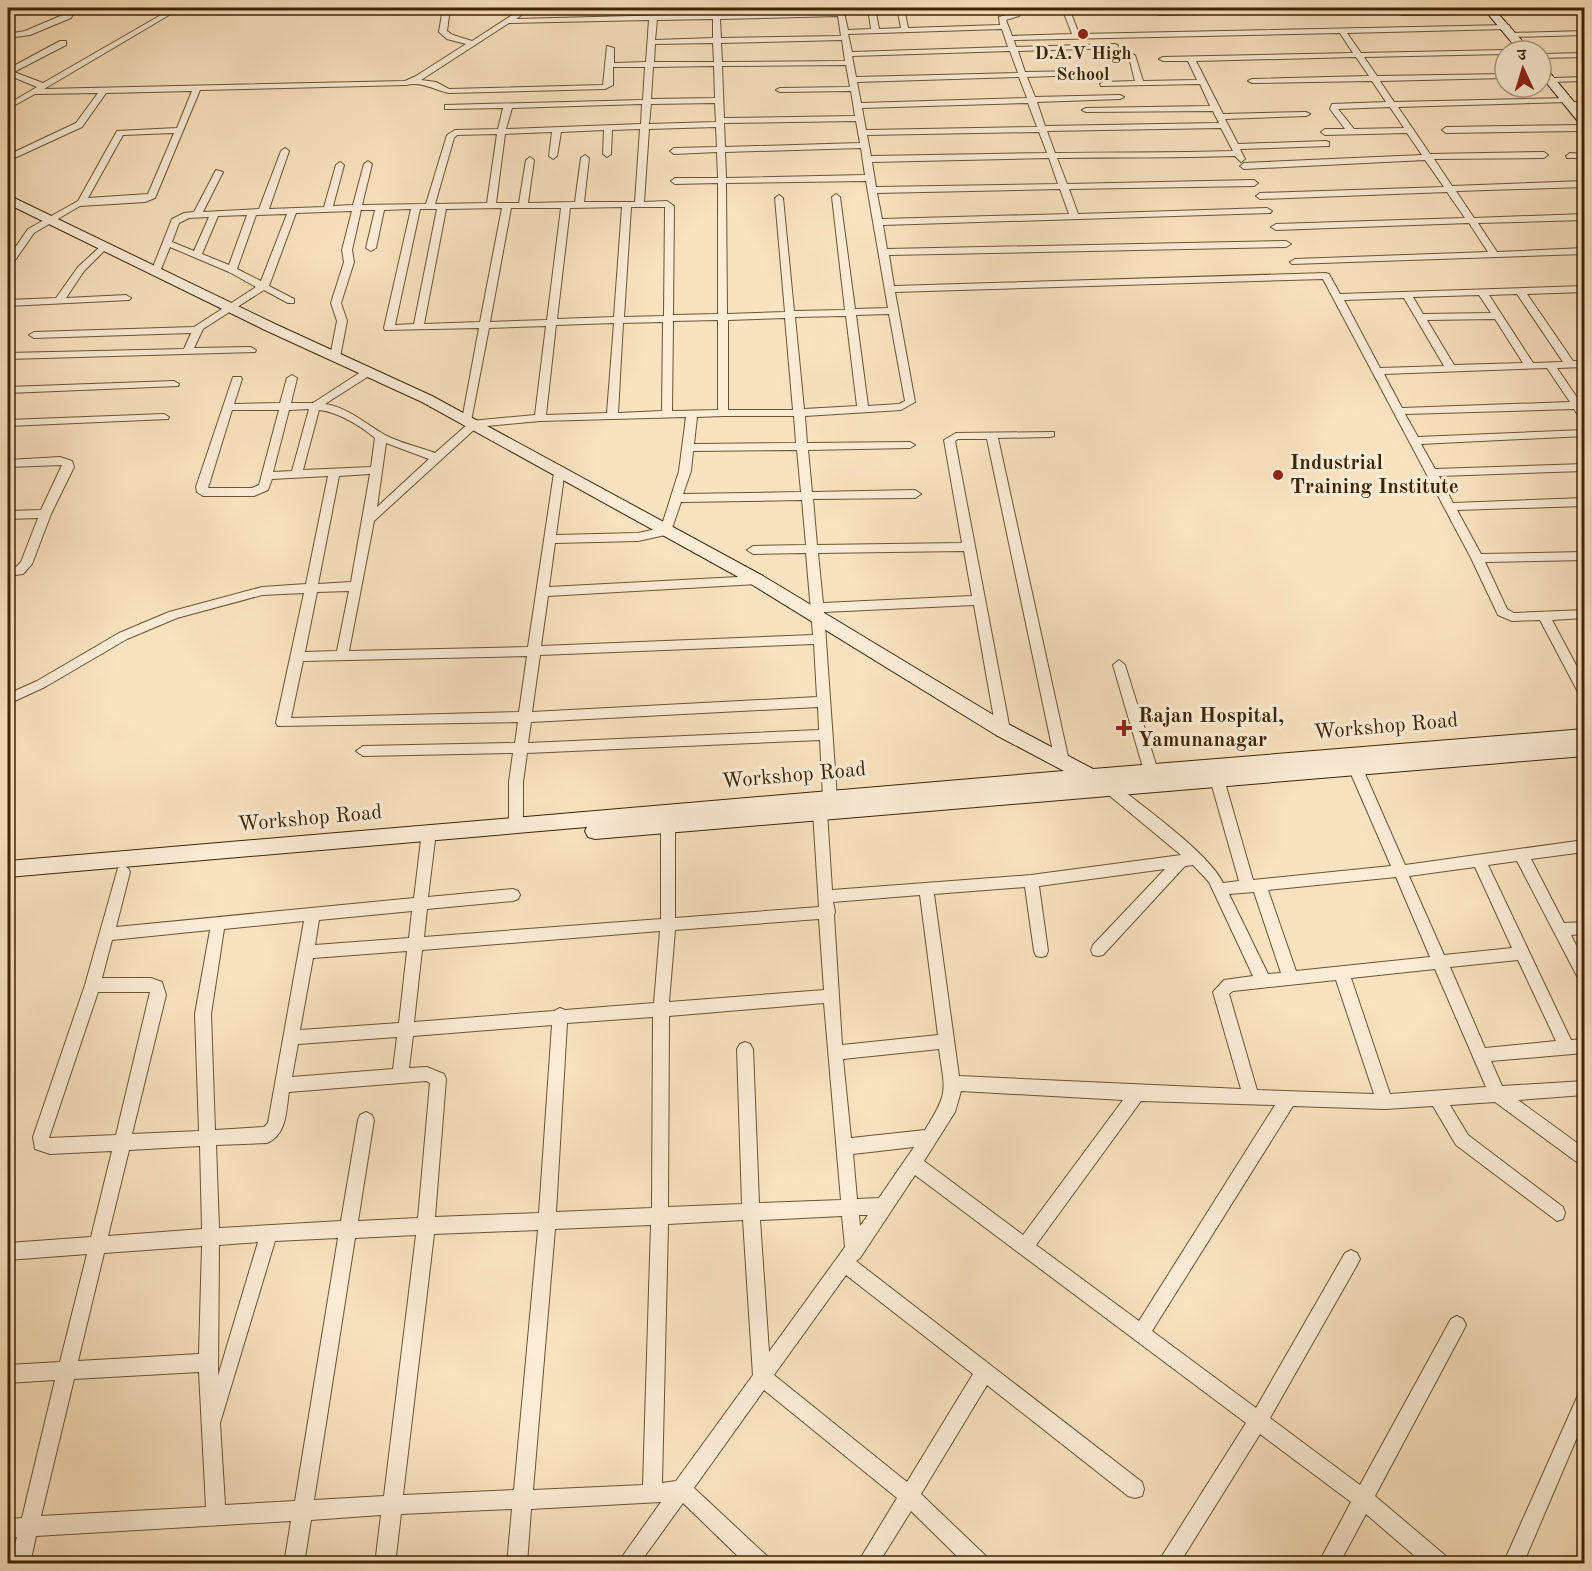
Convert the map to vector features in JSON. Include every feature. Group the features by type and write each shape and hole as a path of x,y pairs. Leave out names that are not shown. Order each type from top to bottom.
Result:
{"main road":[{"path":"1490,10 1515,39"},
{"path":"1553,84 1584,121"},
{"path":"8,199 470,422 818,612 1003,729 1110,788"},
{"name":"Workshop Road","path":"8,869 429,839 668,825 1090,776 1583,742"},
{"name":"Workshop Road","path":"8,882 429,839 516,825 1110,788 1355,767 1583,742"}],"street":[{"path":"8,36 27,33 68,16 70,14 68,11 72,8"},
{"path":"8,107 177,8"},
{"path":"446,8 443,32 450,37 472,43"},
{"path":"412,81 527,8"},
{"path":"716,8 722,181 723,412"},
{"path":"871,8 874,30"},
{"path":"900,8 905,29"},
{"path":"1019,8 1016,14 1003,18 1004,27 1015,50 1061,186 1074,216"},
{"path":"1065,8 1076,36"},
{"path":"1009,38 1076,36 1299,18 1374,8"},
{"path":"1402,13 1584,10"},
{"path":"470,422 723,412 799,413 901,407 910,402 866,145 858,118 850,58 840,11 715,18 507,21"},
{"path":"1159,13 1299,18 1342,31 1584,33"},
{"path":"639,203 653,18"},
{"path":"652,42 844,35 874,30 1004,27"},
{"path":"1342,31 1494,254"},
{"path":"8,72 63,43"},
{"path":"609,65 718,63 1115,46"},
{"path":"607,103 610,48"},
{"path":"1163,59 1493,52"},
{"path":"1131,55 1140,83"},
{"path":"1553,56 1584,55"},
{"path":"1191,59 1267,211 1303,277"},
{"path":"8,72 43,86"},
{"path":"780,90 1082,73"},
{"path":"1252,81 1493,76"},
{"path":"1553,76 1584,79"},
{"path":"33,92 390,84 412,81 433,84 449,91 607,86"},
{"path":"1104,84 1202,82"},
{"path":"8,264 12,250 31,231 82,202 151,197 197,89"},
{"path":"8,158 79,125 103,91"},
{"path":"857,106 1120,97"},
{"path":"448,107 720,100"},
{"path":"1351,131 1334,109 1335,106 1569,102 1584,104"},
{"path":"491,205 501,132 508,106"},
{"path":"1086,110 1216,108"},
{"path":"862,132 1126,126 1146,128 1306,114"},
{"path":"430,206 450,136 461,133 646,128 720,122 858,118"},
{"path":"1446,130 1584,121"},
{"path":"607,154 608,129"},
{"path":"82,202 120,133 180,130"},
{"path":"553,156 557,130"},
{"path":"1325,132 1408,130"},
{"path":"868,159 1139,154 1156,156 1326,144"},
{"path":"674,151 866,145"},
{"path":"263,212 285,151"},
{"path":"1244,166 1429,157 1544,155"},
{"path":"1570,156 1584,156"},
{"path":"579,204 585,158"},
{"path":"523,204 530,160"},
{"path":"335,357 342,321 336,303 349,262 347,250 368,164"},
{"path":"328,209 340,165"},
{"path":"197,214 219,172"},
{"path":"675,182 871,178"},
{"path":"873,190 1254,183"},
{"path":"1260,196 1584,184"},
{"path":"836,197 863,409"},
{"path":"779,198 818,612 825,735 826,896 835,1053 851,1208 850,1258"},
{"path":"612,416 627,203"},
{"path":"156,272 178,218 197,214 507,204 664,203 670,207 667,415"},
{"path":"369,520 437,459 470,422 507,204"},
{"path":"540,418 566,204"},
{"path":"418,328 442,206"},
{"path":"371,248 380,207"},
{"path":"416,207 389,328 894,311"},
{"path":"34,335 196,330 264,286 292,211"},
{"path":"879,222 1267,211"},
{"path":"232,270 252,213"},
{"path":"197,254 215,214"},
{"path":"1276,227 1584,217"},
{"path":"167,243 232,270 291,301"},
{"path":"884,252 1286,244"},
{"path":"59,301 81,269 103,246"},
{"path":"1295,262 1584,251"},
{"path":"891,289 1326,276 1477,558 1504,615 1512,617 1584,614"},
{"path":"1337,297 1584,289"},
{"path":"1520,291 1570,364"},
{"path":"1482,292 1530,366"},
{"path":"1407,295 1451,368"},
{"path":"8,303 126,298"},
{"path":"1421,317 1498,316"},
{"path":"187,352 196,330"},
{"path":"8,356 251,350"},
{"path":"1377,371 1584,364"},
{"path":"1550,365 1581,405 1584,416"},
{"path":"297,474 315,406 368,372"},
{"path":"237,379 202,487 203,492 261,491 264,487 292,378"},
{"path":"8,390 174,384"},
{"path":"1399,411 1581,405"},
{"path":"228,407 315,406 330,408 371,429 381,437 437,459"},
{"path":"550,539 638,537 666,531 689,448 692,414"},
{"path":"8,423 164,417"},
{"path":"1415,441 1584,433"},
{"path":"1003,729 949,440 956,436 1050,434"},
{"path":"992,435 1062,761"},
{"path":"342,656 369,520 381,437"},
{"path":"689,448 910,445"},
{"path":"8,463 60,461 68,463 26,564 19,571 8,572"},
{"path":"1432,473 1584,467"},
{"path":"267,476 377,470"},
{"path":"516,825 516,782 527,717 559,470"},
{"path":"334,472 283,723 527,717 823,702"},
{"path":"677,498 806,498 915,494"},
{"path":"1450,507 1584,502"},
{"path":"8,515 45,514"},
{"path":"753,550 969,547"},
{"path":"1477,558 1584,556"},
{"path":"542,592 757,580"},
{"path":"8,699 41,684 123,636 173,615 243,595 280,589 356,586"},
{"path":"818,612 979,600"},
{"path":"1543,615 1583,684"},
{"path":"298,657 534,651 819,639"},
{"path":"1119,665 1151,771"},
{"path":"363,751 521,748 825,735"},
{"path":"1355,767 1497,1094 1582,1154"},
{"path":"1217,779 1253,886 1290,977"},
{"path":"1110,788 1196,859 1221,889 1263,980"},
{"path":"652,1494 660,1216 662,1009 668,926 668,825"},
{"path":"400,1076 429,839"},
{"path":"1221,889 1402,871 1584,846"},
{"path":"1522,856 1584,975"},
{"path":"826,896 1031,881 1196,859"},
{"path":"1479,861 1566,1047"},
{"path":"1098,950 1180,862"},
{"path":"123,872 93,986 41,1137 41,1144 50,1146 267,1135 273,1130 308,952 313,915"},
{"path":"1031,881 1041,951"},
{"path":"627,1563 683,1490 762,1377 850,1258 914,1164 949,1107 953,1092 926,888"},
{"path":"106,934 513,895"},
{"path":"308,952 828,912"},
{"path":"216,1517 213,1423 208,1363 211,1236 203,1014 218,924"},
{"path":"1560,929 1584,928"},
{"path":"1251,1098 1221,992 1229,985 1524,953"},
{"path":"1341,972 1385,1102"},
{"path":"20,1563 99,1246 121,1142 158,995 157,987 144,984 93,986"},
{"path":"291,1038 561,1015 833,996"},
{"path":"517,1563 547,1219 561,1015"},
{"path":"835,1053 945,1041"},
{"path":"1480,1055 1584,1046"},
{"path":"745,1049 762,1377 909,1496 980,1563"},
{"path":"283,1084 427,1074 438,1079 426,1226 386,1563"},
{"path":"951,1083 1251,1098 1385,1102 1584,1088"},
{"path":"1024,1246 1137,1093"},
{"path":"1437,1098 1462,1140 1557,1213"},
{"path":"1140,1333 1288,1099"},
{"path":"294,1563 366,1120"},
{"path":"844,1147 930,1137"},
{"path":"914,1164 1363,1499 1440,1563"},
{"path":"8,1251 269,1233 547,1219 752,1213 885,1206"},
{"path":"213,1423 269,1233"},
{"path":"850,1258 985,1372 1135,1489"},
{"path":"1167,1563 1258,1421 1350,1259"},
{"path":"1328,1563 1457,1325"},
{"path":"8,1374 208,1363"},
{"path":"867,1563 985,1372"},
{"path":"1513,1563 1584,1401"},
{"path":"8,1528 522,1499 652,1494 683,1490"},
{"path":"683,1490 761,1563"}],"place":[{"name":"D.A.V High School","path":"1083,34"},
{"name":"Industrial Training Institute","path":"1278,475"},
{"name":"Rajan Hospital, Yamunanagar","path":"1124,728"}]}
